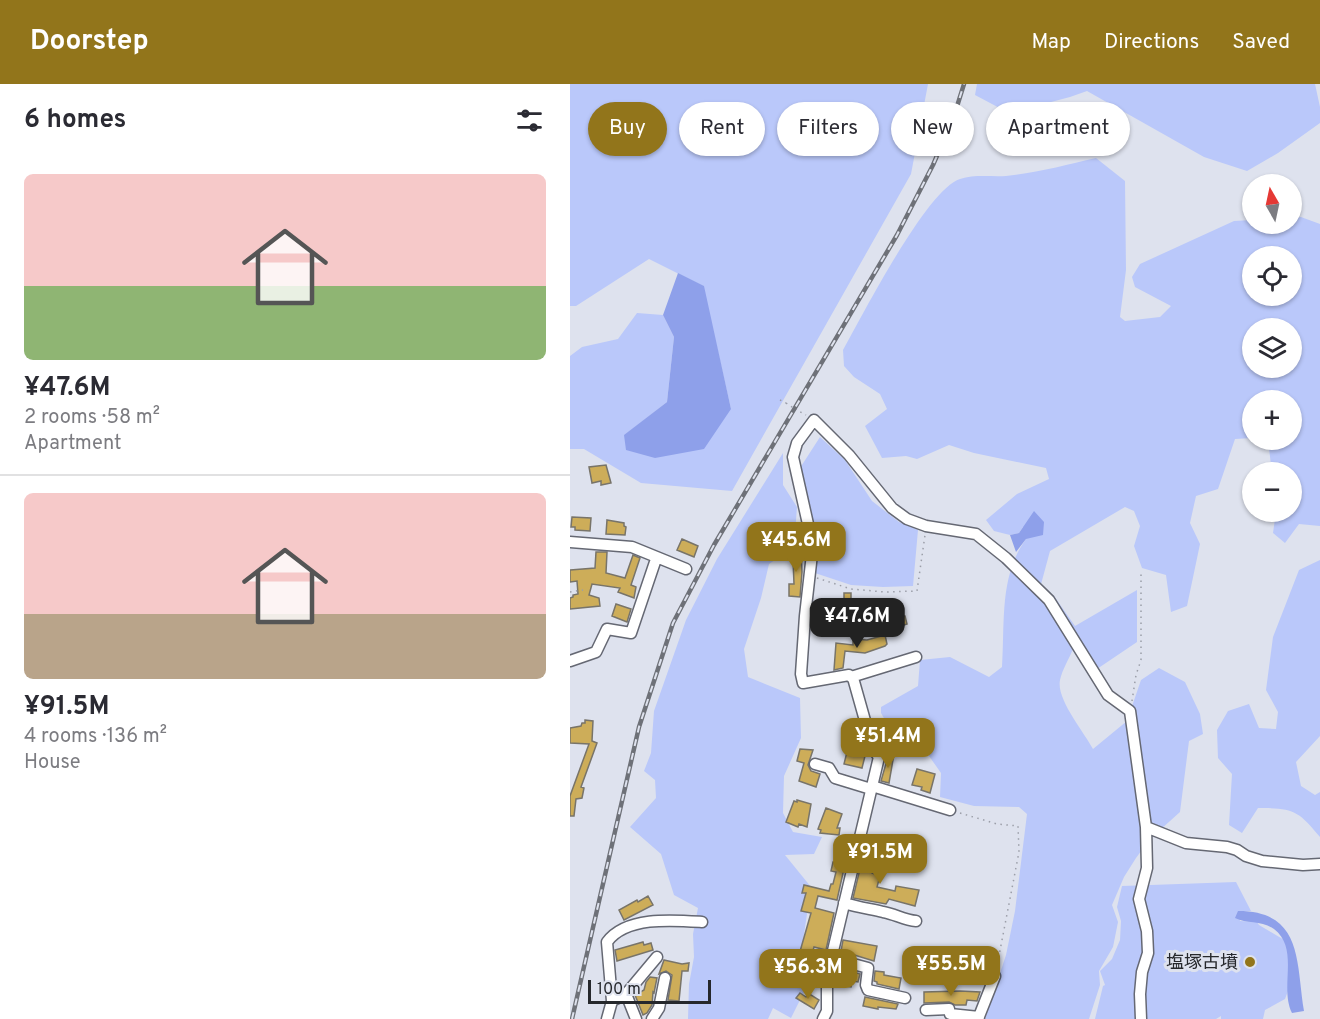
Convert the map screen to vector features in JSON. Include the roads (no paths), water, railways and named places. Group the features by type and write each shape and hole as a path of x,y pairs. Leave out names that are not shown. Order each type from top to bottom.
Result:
{"street":[{"path":"915,657 851,677 849,675 804,683 801,674 812,554 810,533 793,457 798,443 814,420 849,455 892,508 907,519 926,526 976,534 1006,558 1049,600 1108,695 1130,711 1146,827 1147,868 1140,900 1147,930 1148,953 1142,972 1141,1019"},
{"path":"570,542 632,547 656,559 686,569"},
{"path":"570,661 596,652 607,629 631,633 656,559"},
{"path":"823,1019 827,1011 827,976 879,757 873,749 851,677"},
{"path":"815,764 829,768 835,778 950,810"},
{"path":"1146,827 1186,843 1227,847 1262,861 1303,865 1320,864"},
{"path":"844,903 916,921"},
{"path":"607,1019 612,1001 607,942 611,937 635,924 661,920 702,922"},
{"path":"612,1001 626,994 657,957"},
{"path":"831,958 868,968 866,985 868,990 905,998"},
{"path":"926,1010 949,1009 950,1014 979,1018 995,976"},
{"path":"652,1019 659,1008 665,978"},
{"path":"626,994 636,1019"}],"railway":[{"path":"572,1019 639,727 673,623 714,545 897,235 933,165 954,116 964,84"}],"place":[{"name":"塩塚古墳","path":"1250,962"}]}
